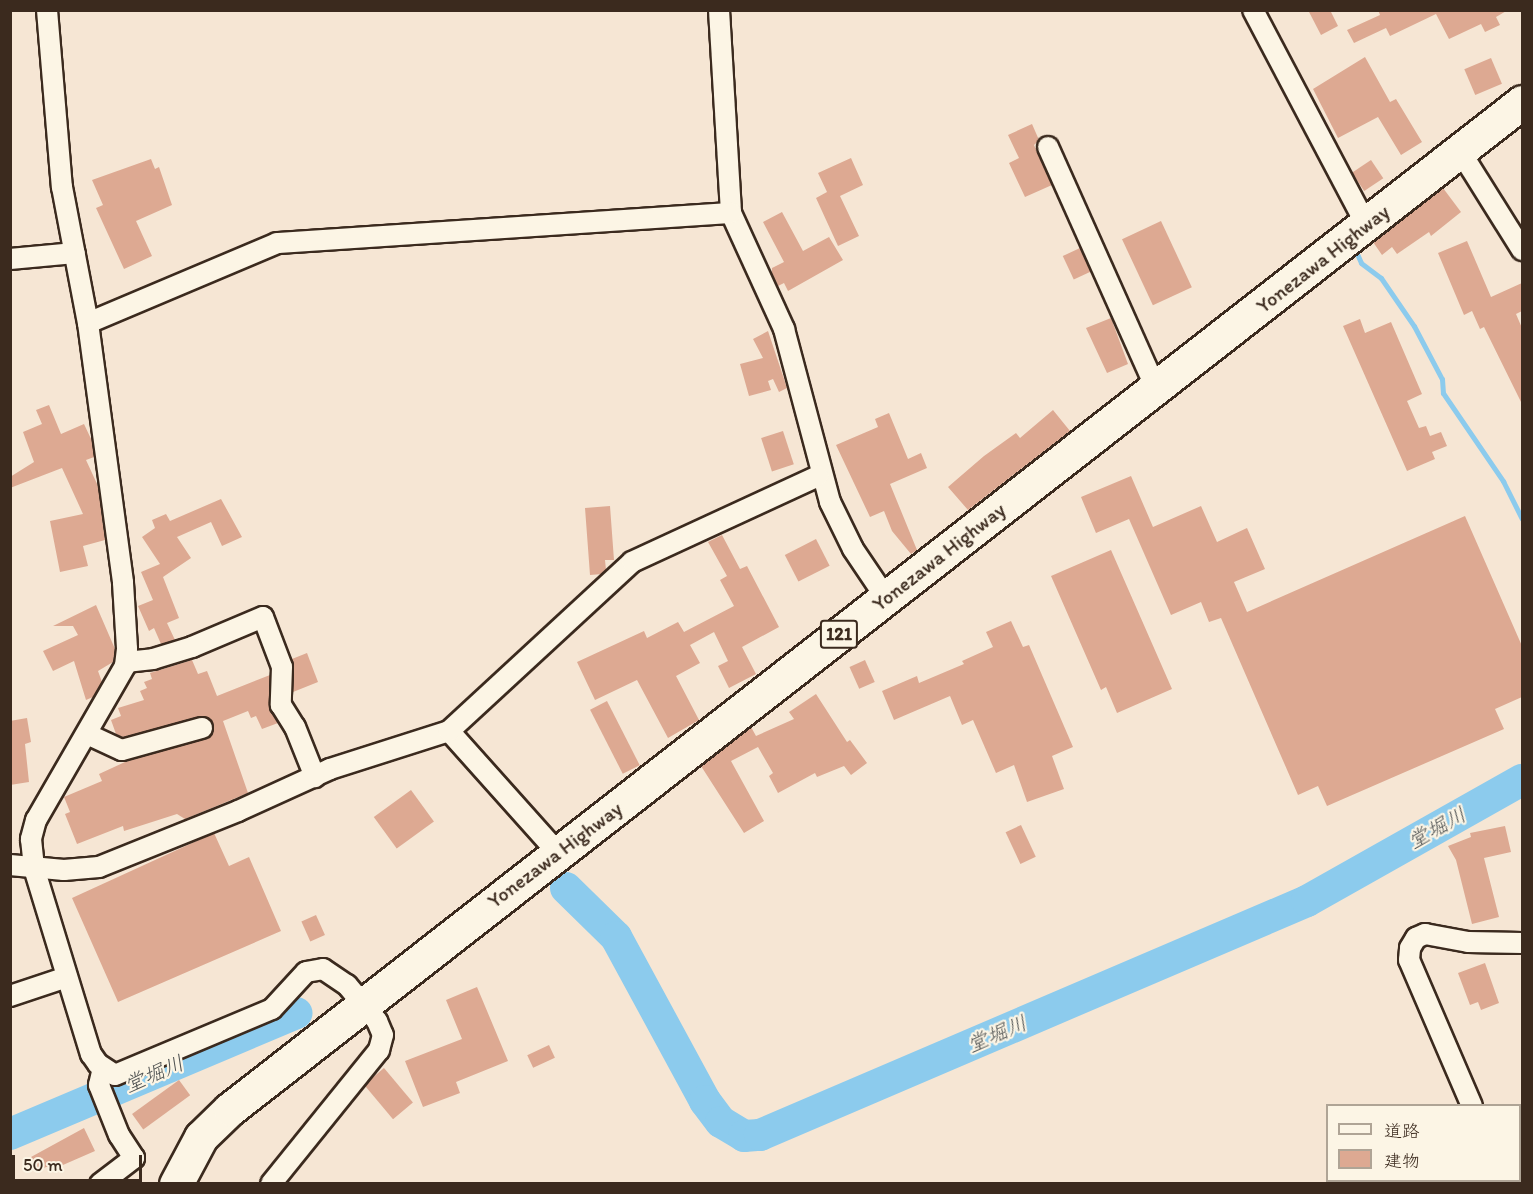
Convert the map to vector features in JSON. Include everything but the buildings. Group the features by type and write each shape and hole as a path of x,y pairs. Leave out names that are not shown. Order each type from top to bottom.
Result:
{"highway":[{"name":"Yonezawa Highway","path":"176,1184 186,1159 215,1123 364,1004 1522,102"}],"street":[{"path":"47,10 62,187 88,323 123,583 126,662 36,820 32,839 34,868 91,1054 134,1158 100,1184"},
{"path":"719,10 731,213 784,329 830,502 853,549 886,598"},
{"path":"1252,10 1366,224"},
{"path":"1048,147 1156,389"},
{"path":"1460,151 1522,250"},
{"path":"88,323 277,243 731,213"},
{"path":"10,259 75,253"},
{"path":"10,865 34,868 99,867 315,777 449,731 632,562 818,476"},
{"path":"126,662 153,659 192,647 264,617 282,666 281,705 295,726 315,777"},
{"path":"87,734 122,750 202,728"},
{"path":"449,731 558,853"},
{"path":"1471,1104 1409,960 1410,948 1416,938 1425,934 1468,942 1522,943"},
{"path":"103,1086 115,1075 272,1009 306,972 323,969 337,977 364,1004 381,1028 382,1045 271,1184"},
{"path":"10,996 67,976"}],"waterway":[{"path":"1354,247 1361,263 1381,278 1414,326 1442,379 1443,393 1503,481 1522,519"},
{"name":"堂堀川","path":"566,888 616,937 705,1101 721,1122 744,1136 760,1135 1307,901 1522,780"},
{"name":"堂堀川","path":"10,1134 297,1013"}]}
